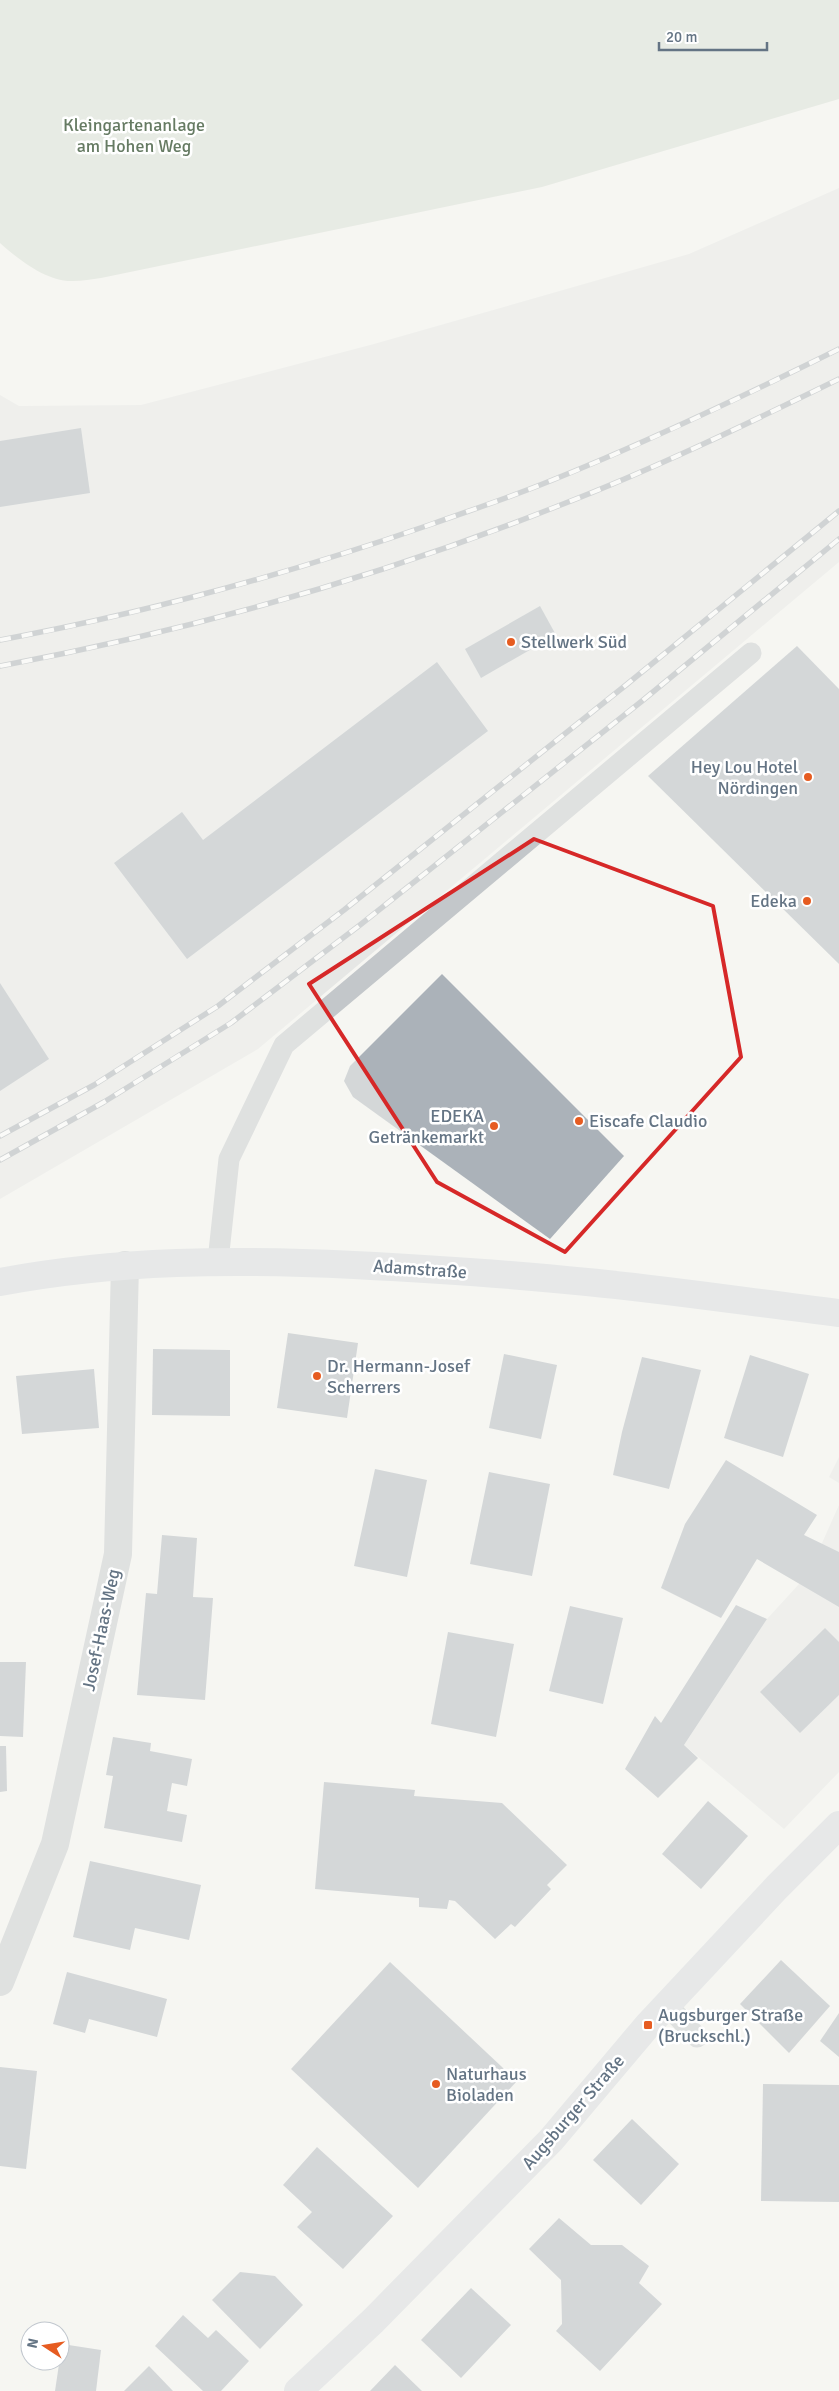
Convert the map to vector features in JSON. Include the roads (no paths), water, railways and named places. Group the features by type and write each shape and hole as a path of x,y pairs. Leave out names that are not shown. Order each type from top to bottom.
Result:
{"main road":[{"name":"Adamstraße","path":"0,1282 43,1274 125,1265 270,1261 405,1267 577,1281 837,1307"},
{"name":"Augsburger Straße","path":"298,2391 373,2321 551,2140 667,2005 777,1887 839,1825"}],"street":[{"name":"Josef-Haas-Weg","path":"0,1982 55,1844 118,1554 125,1265"}],"lane":[{"path":"218,1261 229,1159 284,1045 751,653"},
{"path":"667,2005 697,2037"}],"railway":[{"path":"0,640 110,617 218,590 326,559 432,524 535,487 623,451 839,349"},
{"path":"0,666 71,652 212,619 283,600 422,556 490,532 629,477 839,379"},
{"path":"0,1136 94,1085 218,1006 344,910 626,685 839,511"},
{"path":"0,1160 104,1102 231,1023 360,925 642,701 839,539"}],"place":[{"name":"Stellwerk Süd","path":"511,642"},
{"name":"Hey Lou Hotel Nördingen","path":"808,777"},
{"name":"Edeka","path":"807,901"},
{"name":"Eiscafe Claudio","path":"579,1121"},
{"name":"EDEKA Getränkemarkt","path":"494,1126"},
{"name":"Dr. Hermann-Josef Scherrers","path":"317,1376"},
{"name":"Augsburger Straße (Bruckschl.)","path":"648,2025"},
{"name":"Naturhaus Bioladen","path":"436,2084"}],"park label":[{"name":"Kleingartenanlage am Hohen Weg","path":"134,135"}]}
